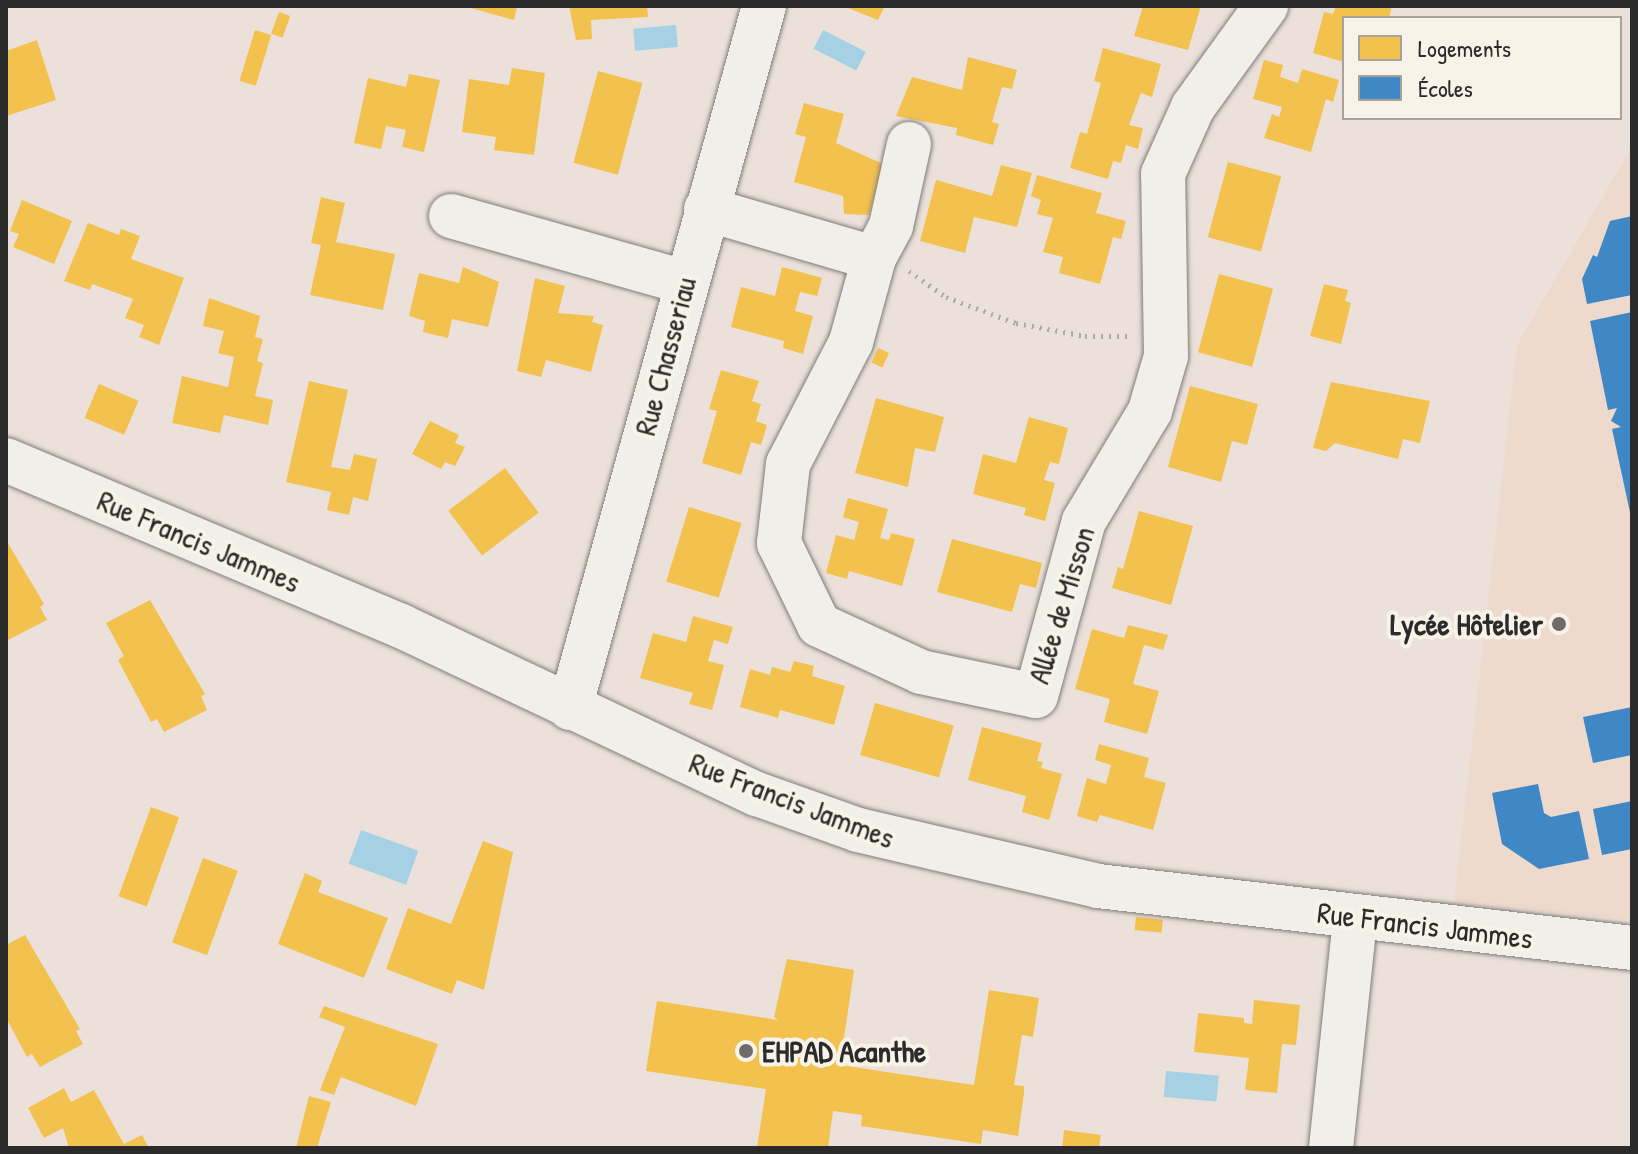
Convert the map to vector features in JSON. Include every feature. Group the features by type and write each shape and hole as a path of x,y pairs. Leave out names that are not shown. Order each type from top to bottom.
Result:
{"street":[{"name":"Rue Chasseriau","path":"570,708 685,282 764,6"},
{"name":"Allée de Misson","path":"874,258 851,342 788,464 779,543 819,625 921,672 1036,696 1084,521 1150,411 1166,356 1163,174 1193,107 1266,6"},
{"path":"706,209 874,258 891,226 909,144"},
{"path":"451,216 685,282"},
{"name":"Rue Francis Jammes","path":"6,460 401,626 757,794 929,850 1098,886 1632,948"},
{"path":"1331,1148 1355,918"}],"path":[{"path":"874,258 897,262 946,297 1016,323 1085,336 1166,336"}],"shaded area":[{"name":"Lycée Hôtelier","path":"1632,146 1632,920 1454,903 1517,345"}],"water":[{"path":"676,25 678,47 635,51 633,29"},
{"path":"823,30 866,52 856,71 813,49"},
{"path":"361,830 418,851 406,885 349,864"},
{"path":"1166,1071 1219,1076 1217,1102 1164,1097"}],"building: Logements":[{"path":"472,6 517,6 514,20 471,8"},
{"path":"569,6 647,6 648,17 591,20 592,39 576,40"},
{"path":"843,6 885,6 878,20"},
{"path":"1143,6 1201,6 1188,50 1134,36"},
{"path":"1336,6 1392,6 1390,16 1342,16 1342,61 1313,53 1324,12 1333,14"},
{"path":"279,12 290,16 282,38 271,34"},
{"path":"255,30 271,35 256,86 240,81"},
{"path":"37,40 56,100 6,116 6,51"},
{"path":"1103,48 1161,64 1152,97 1141,93 1129,125 1143,128 1138,149 1126,145 1121,163 1113,161 1108,179 1070,168 1080,132 1087,134 1101,83 1094,81"},
{"path":"968,57 1017,70 1012,89 1002,87 992,122 999,124 993,145 956,135 957,128 896,116 912,77 962,90"},
{"path":"1264,60 1283,65 1280,77 1298,83 1302,69 1339,80 1333,102 1326,99 1311,152 1264,138 1272,114 1279,117 1282,107 1253,99"},
{"path":"512,68 545,73 534,155 494,150 496,137 462,132 469,79 509,85"},
{"path":"598,71 642,83 618,175 573,163"},
{"path":"409,74 440,80 424,152 402,147 406,130 386,126 381,149 354,143 368,78 406,87"},
{"path":"804,103 844,114 836,143 883,164 869,215 844,214 843,196 794,182 806,137 795,134"},
{"path":"1228,162 1281,176 1261,252 1208,237"},
{"path":"1001,165 1032,173 1017,227 974,217 965,253 920,241 936,180 992,196"},
{"path":"1037,175 1102,193 1096,213 1126,221 1121,239 1113,237 1100,284 1059,273 1063,257 1043,252 1053,218 1037,214 1041,200 1031,196"},
{"path":"321,197 345,203 336,242 395,254 383,310 310,295 321,245 311,243"},
{"path":"22,200 72,221 54,264 13,247 19,234 10,231"},
{"path":"88,223 119,235 121,229 140,236 131,259 184,278 159,345 139,337 144,325 125,318 133,299 92,284 90,290 64,281"},
{"path":"463,267 499,282 488,327 452,319 448,338 423,332 425,321 409,316 419,273 459,283"},
{"path":"782,267 822,278 817,296 800,292 795,311 813,316 803,354 783,348 784,341 731,327 741,287 775,296"},
{"path":"1219,274 1273,288 1252,367 1198,352"},
{"path":"535,278 565,286 558,313 594,316 592,322 603,325 591,372 546,360 541,377 517,371"},
{"path":"1324,284 1348,290 1345,301 1351,303 1341,344 1310,336"},
{"path":"209,298 260,316 255,337 263,339 257,361 263,363 255,396 273,400 268,425 224,415 220,433 172,423 182,376 228,387 234,357 218,353 224,331 203,326"},
{"path":"878,348 889,353 882,367 871,363"},
{"path":"721,370 759,381 752,401 761,404 756,421 767,425 761,445 751,442 741,475 702,463 717,411 709,409"},
{"path":"309,381 348,390 331,467 350,470 354,454 377,459 368,501 353,497 349,515 327,510 331,492 286,482"},
{"path":"1331,382 1430,401 1420,443 1403,439 1398,459 1335,443 1326,451 1313,448"},
{"path":"99,384 139,401 124,435 85,418"},
{"path":"1190,386 1258,404 1247,445 1232,441 1221,482 1168,467"},
{"path":"876,398 944,417 935,452 915,448 908,487 855,473"},
{"path":"1029,417 1068,428 1059,464 1050,462 1044,480 1055,483 1045,521 1024,515 1026,508 973,494 983,454 1016,463"},
{"path":"430,421 459,435 455,443 465,447 455,466 445,462 441,469 412,454"},
{"path":"505,468 539,513 482,555 448,511"},
{"path":"848,498 888,509 880,538 889,540 891,533 915,539 902,586 849,571 847,579 826,573 836,535 854,540 859,522 843,517"},
{"path":"689,507 742,523 719,598 666,582"},
{"path":"1139,511 1193,526 1171,605 1112,588 1118,567 1123,569"},
{"path":"952,539 1042,563 1036,588 1020,584 1012,612 937,592"},
{"path":"6,540 44,604 40,607 47,620 6,641"},
{"path":"150,600 205,694 201,696 207,710 164,732 157,719 151,722 118,660 124,656 106,623"},
{"path":"693,616 733,627 728,644 714,640 708,661 724,665 712,710 689,704 693,693 640,678 653,633 686,642"},
{"path":"1128,625 1168,635 1163,650 1144,645 1133,684 1159,691 1147,734 1104,722 1110,699 1075,689 1092,629 1124,638"},
{"path":"794,661 814,666 812,676 845,686 834,725 780,710 778,718 740,707 750,669 770,675 772,667 790,672"},
{"path":"875,703 954,726 939,778 860,755"},
{"path":"982,727 1042,743 1037,761 1043,762 1041,768 1062,774 1049,820 1022,812 1026,796 968,780"},
{"path":"1099,744 1149,758 1144,777 1166,783 1153,830 1100,815 1097,822 1077,816 1087,778 1106,784 1111,765 1095,760"},
{"path":"151,807 179,817 147,907 119,896"},
{"path":"483,841 513,852 484,990 457,980 452,994 386,969 408,908 451,924"},
{"path":"203,858 238,871 207,955 172,943"},
{"path":"305,873 322,881 318,892 388,918 364,978 278,944"},
{"path":"1136,917 1163,920 1161,933 1135,930"},
{"path":"25,935 80,1029 76,1031 83,1044 40,1067 32,1054 27,1057 6,1018 6,945"},
{"name":"EHPAD Acanthe","path":"787,959 854,970 840,1065 974,1085 989,990 1039,998 1033,1037 1022,1035 1014,1085 1024,1086 1018,1136 983,1130 981,1144 861,1126 862,1115 833,1111 828,1148 757,1148 766,1089 646,1071 657,1001 778,1020 774,1017"},
{"path":"1254,1000 1300,1005 1296,1045 1282,1044 1277,1093 1245,1090 1249,1058 1194,1052 1198,1013 1244,1018 1244,1023 1252,1024"},
{"path":"324,1006 438,1044 416,1106 341,1077 334,1095 320,1090 345,1027 319,1017"},
{"path":"64,1088 71,1102 94,1090 124,1144 142,1135 149,1148 69,1148 63,1128 44,1138 28,1108"},
{"path":"309,1096 331,1102 317,1148 296,1148"},
{"path":"1064,1130 1101,1135 1099,1148 1062,1148"}],"building: Écoles":[{"path":"1632,216 1632,295 1587,304 1582,279 1593,255 1597,257 1610,221"},
{"path":"1632,312 1631,517 1612,429 1621,427 1611,421 1617,408 1608,410 1590,321"},
{"path":"1632,707 1632,755 1593,763 1583,717"},
{"path":"1538,784 1544,813 1551,817 1579,811 1589,859 1539,869 1502,844 1492,793"},
{"path":"1632,801 1632,849 1602,855 1593,809"}],"place":[{"name":"Lycée Hôtelier","path":"1559,624"},
{"name":"EHPAD Acanthe","path":"746,1051"}]}
